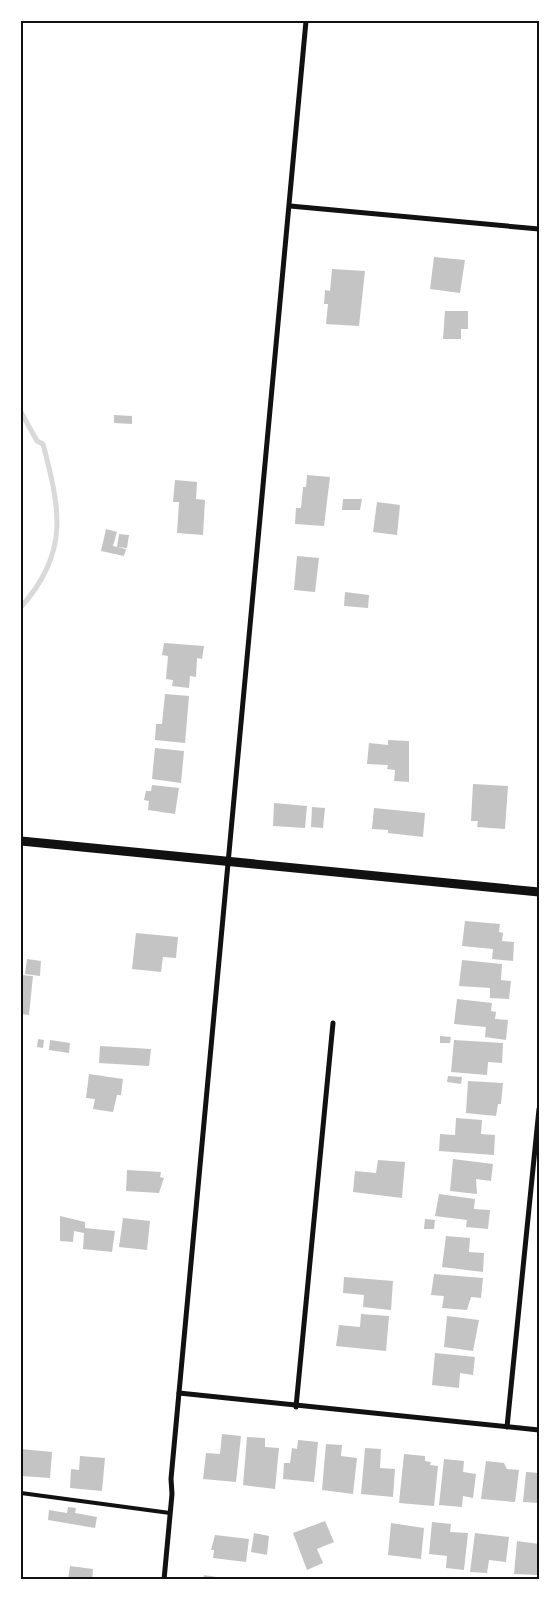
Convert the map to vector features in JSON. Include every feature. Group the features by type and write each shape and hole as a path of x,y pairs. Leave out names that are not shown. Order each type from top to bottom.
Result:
{"street":[{"path":"164,1580 306,21"},
{"path":"290,206 539,229"},
{"path":"21,841 539,892"},
{"path":"296,1407 333,1023"},
{"path":"507,1427 539,1109"},
{"path":"180,1393 296,1407 539,1430"}],"lane":[{"path":"21,1493 170,1513"}],"building":[{"path":"434,257 465,260 460,293 430,289"},
{"path":"332,269 365,271 359,326 326,324 328,304 324,304 325,290 330,291"},
{"path":"445,311 468,311 468,329 461,329 461,339 443,339"},
{"path":"114,415 132,416 132,424 114,423"},
{"path":"307,475 330,477 324,526 295,524 296,508 301,508 303,487 306,487"},
{"path":"175,480 197,482 196,499 205,500 203,535 177,533 179,502 173,502"},
{"path":"343,499 362,499 360,510 342,510"},
{"path":"377,502 400,505 397,535 373,532"},
{"path":"106,529 117,532 113,546 126,549 124,556 101,551"},
{"path":"119,534 129,535 127,548 117,547"},
{"path":"297,556 319,558 315,592 294,590"},
{"path":"345,592 369,595 368,608 344,606"},
{"path":"164,643 204,646 202,659 197,658 196,677 190,676 189,688 172,686 173,680 166,679 168,656 162,655"},
{"path":"165,694 189,696 185,743 155,740 156,724 162,724"},
{"path":"388,740 409,741 409,782 394,781 395,770 387,769 388,765 367,764 369,743 388,745"},
{"path":"155,748 184,751 181,783 152,779"},
{"path":"473,784 508,786 505,829 477,827 478,821 471,821"},
{"path":"152,785 179,788 175,814 148,810 149,801 144,800 146,791 151,791"},
{"path":"274,803 307,806 305,828 273,826"},
{"path":"312,807 325,808 323,828 311,827"},
{"path":"374,808 425,813 423,837 372,829"},
{"path":"465,921 500,924 499,932 503,933 502,941 514,942 513,961 492,959 493,949 462,946"},
{"path":"136,933 178,937 176,958 163,957 161,972 132,969"},
{"path":"27,959 41,961 40,976 25,974"},
{"path":"462,960 502,964 501,980 511,981 509,999 490,998 490,988 459,986"},
{"path":"21,975 33,976 29,1015 21,1014"},
{"path":"457,999 492,1003 491,1011 496,1012 495,1019 508,1020 506,1040 485,1037 486,1027 454,1024"},
{"path":"440,1036 451,1037 450,1043 440,1043"},
{"path":"38,1039 44,1040 43,1048 37,1047"},
{"path":"50,1040 70,1043 69,1053 49,1050"},
{"path":"454,1040 503,1043 502,1063 488,1062 487,1075 451,1072"},
{"path":"100,1046 151,1049 149,1066 99,1063"},
{"path":"89,1074 123,1079 121,1095 117,1095 113,1112 93,1109 95,1099 86,1098"},
{"path":"448,1076 462,1077 461,1084 447,1082"},
{"path":"468,1081 503,1083 501,1104 498,1104 496,1116 466,1113"},
{"path":"456,1118 482,1120 481,1134 495,1135 494,1155 439,1151 440,1134 455,1135"},
{"path":"453,1159 493,1164 491,1181 476,1179 477,1194 450,1191"},
{"path":"378,1160 405,1162 402,1198 353,1192 355,1171 376,1173"},
{"path":"127,1170 161,1172 160,1177 164,1178 159,1193 126,1191"},
{"path":"439,1194 475,1199 474,1209 490,1210 488,1229 466,1227 467,1220 435,1216"},
{"path":"60,1216 85,1222 85,1228 115,1231 112,1252 83,1249 84,1233 74,1231 73,1242 60,1241"},
{"path":"123,1218 150,1221 147,1250 119,1247"},
{"path":"425,1219 435,1220 434,1229 424,1229"},
{"path":"446,1236 470,1238 469,1252 484,1253 483,1272 442,1267"},
{"path":"434,1274 483,1278 481,1298 471,1297 467,1310 442,1308 444,1296 431,1295"},
{"path":"344,1277 393,1281 391,1310 363,1307 364,1295 343,1293"},
{"path":"361,1314 389,1316 386,1351 336,1346 339,1325 360,1327"},
{"path":"447,1316 479,1320 473,1351 444,1347"},
{"path":"435,1353 475,1357 473,1375 460,1373 459,1388 432,1385"},
{"path":"222,1434 241,1436 236,1482 203,1479 206,1453 220,1454"},
{"path":"247,1437 265,1438 265,1447 279,1448 275,1489 243,1485"},
{"path":"298,1440 318,1442 314,1482 283,1479 284,1463 290,1463 292,1448 297,1449"},
{"path":"326,1444 342,1445 341,1456 357,1458 353,1494 322,1490"},
{"path":"365,1448 381,1449 380,1468 395,1469 393,1497 361,1494"},
{"path":"21,1449 52,1452 50,1478 21,1476"},
{"path":"404,1454 425,1456 425,1461 431,1462 430,1465 438,1466 434,1506 399,1503"},
{"path":"80,1456 105,1458 102,1491 70,1488 71,1469 79,1470"},
{"path":"444,1459 464,1461 463,1472 476,1474 473,1498 463,1496 462,1507 439,1505"},
{"path":"486,1461 504,1463 507,1469 519,1470 515,1502 481,1499"},
{"path":"526,1472 539,1473 539,1503 523,1502"},
{"path":"68,1507 76,1508 75,1513 97,1517 95,1528 48,1520 49,1510 67,1513"},
{"path":"325,1521 334,1542 317,1549 323,1563 307,1570 293,1533"},
{"path":"432,1522 451,1524 450,1532 468,1533 464,1570 446,1568 447,1556 429,1554"},
{"path":"391,1523 424,1528 421,1559 388,1555"},
{"path":"254,1533 269,1536 267,1555 251,1552"},
{"path":"475,1533 509,1537 506,1562 489,1560 487,1573 470,1572"},
{"path":"215,1535 249,1539 246,1562 213,1558 214,1550 211,1550"},
{"path":"517,1541 539,1544 539,1575 514,1574"},
{"path":"70,1566 93,1569 92,1580 68,1580"},
{"path":"204,1575 229,1579 203,1580"}],"waterway":[{"path":"21,412 37,441 43,444 54,489 57,529 48,567 37,587 21,607"}]}
